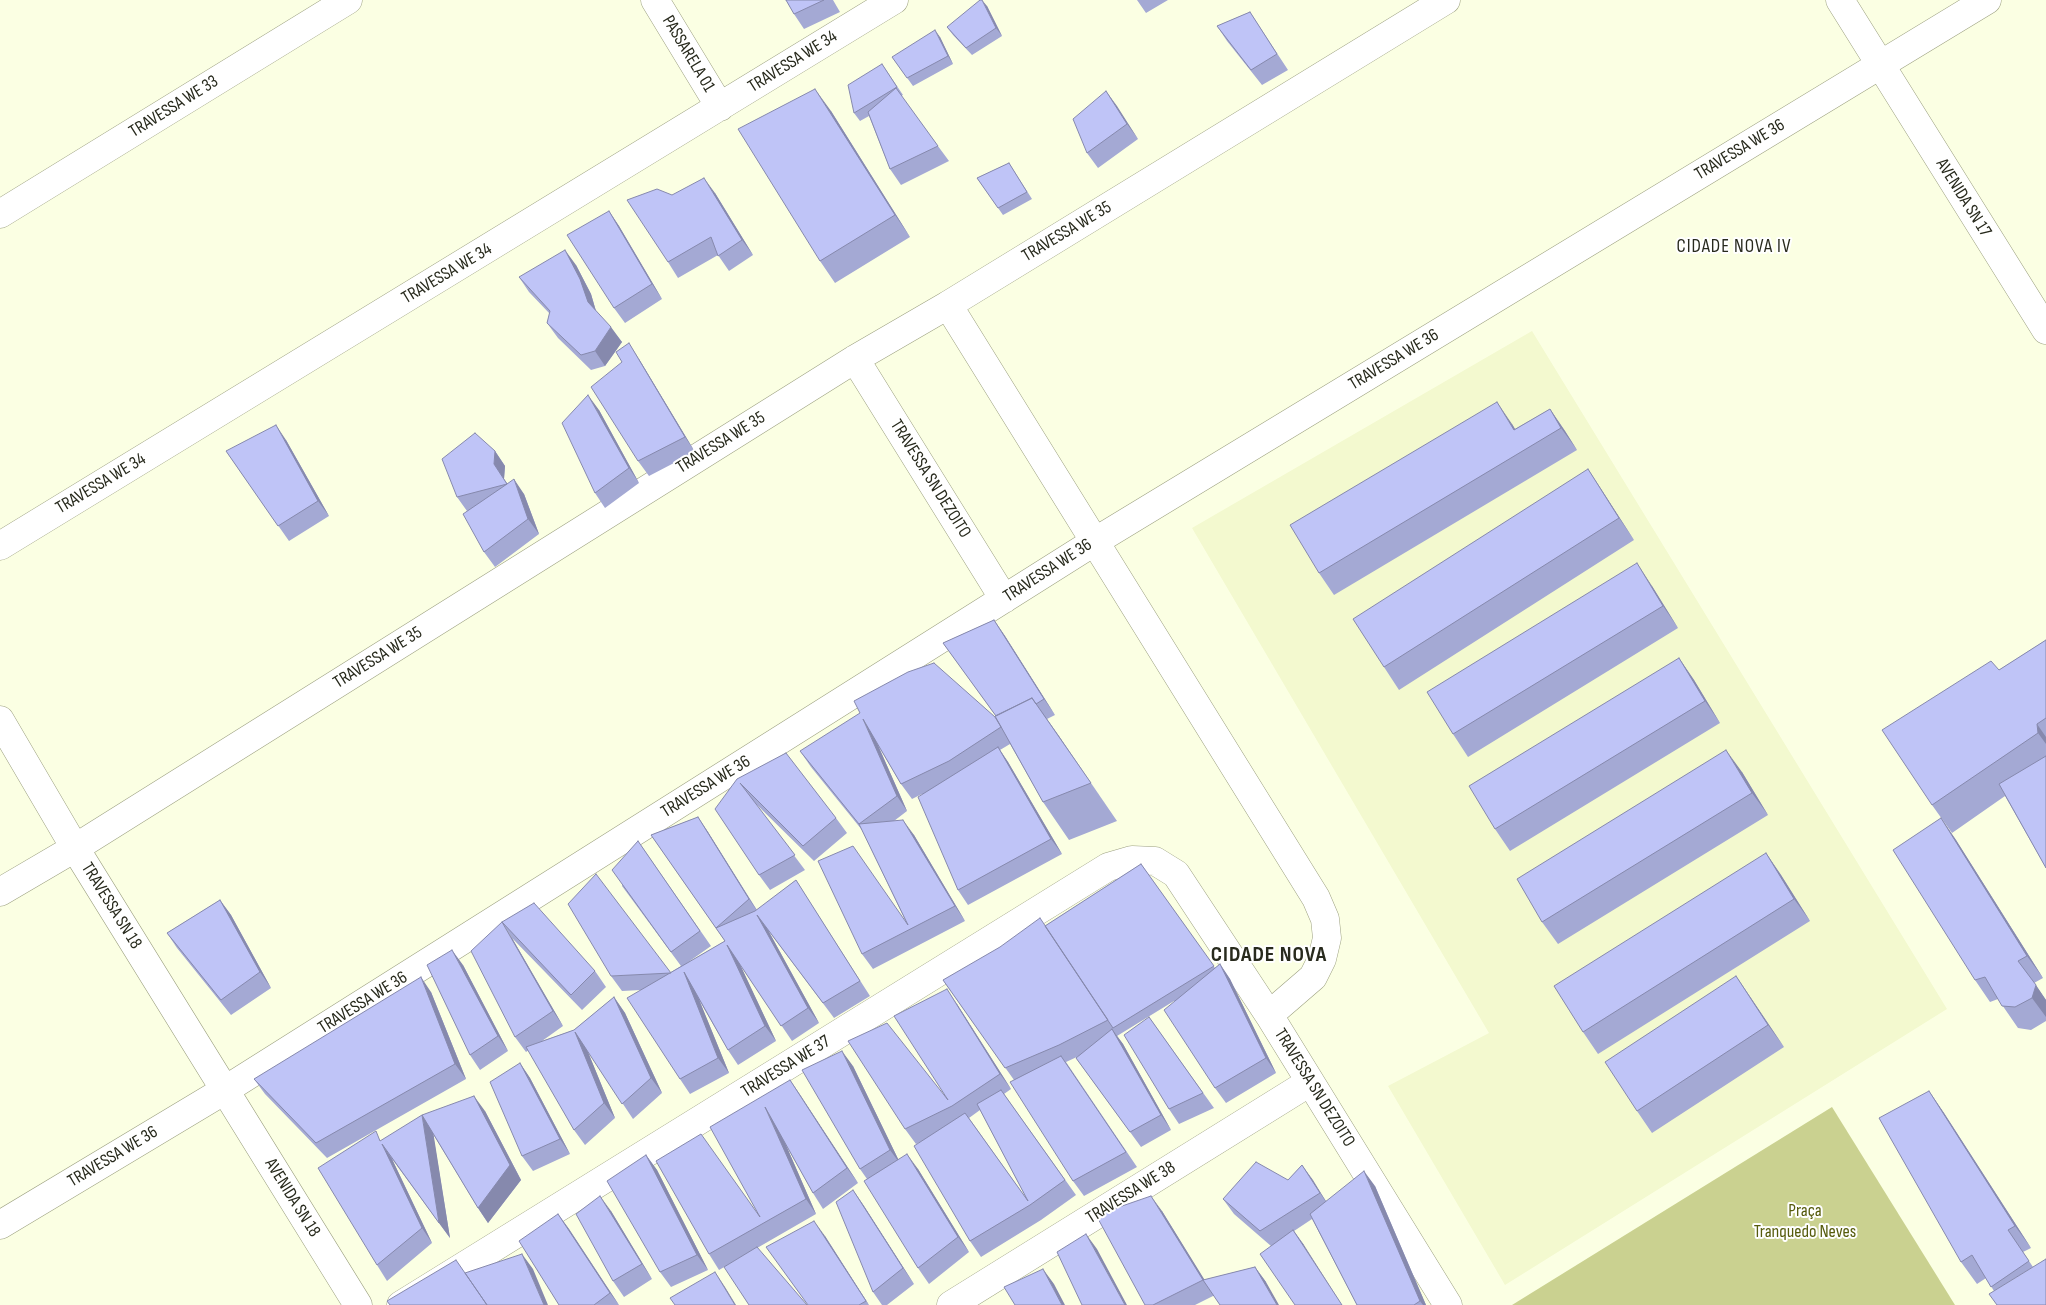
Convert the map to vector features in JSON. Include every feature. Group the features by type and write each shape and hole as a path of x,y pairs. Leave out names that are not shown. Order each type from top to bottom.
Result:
{"street":[{"name":"TRAVESSA WE 33","path":"0,214 348,0"},
{"name":"PASSARELA 01","path":"655,0 720,107"},
{"name":"TRAVESSA WE 34","path":"0,546 894,0"},
{"name":"TRAVESSA WE 35","path":"0,892 75,848 855,359 948,305 1446,0"},
{"name":"AVENIDA SN 17","path":"1840,0 1879,65 2042,315"},
{"path":"1879,65 1987,0"},
{"name":"TRAVESSA WE 36","path":"0,1225 225,1090 1094,542 1879,65"},
{"path":"948,305 1316,898 1325,919 1327,938 1322,959 1314,977 1269,1014"},
{"name":"TRAVESSA SN DEZOITO","path":"855,359 1004,599"},
{"name":"TRAVESSA SN 18","path":"0,720 75,848 225,1090"},
{"name":"TRAVESSA WE 37","path":"401,1305 1108,868 1132,860 1155,860 1176,874"},
{"name":"TRAVESSA SN DEZOITO","path":"1176,874 1269,1014 1448,1305"},
{"name":"TRAVESSA WE 38","path":"951,1305 1310,1082"},
{"name":"AVENIDA SN 18","path":"225,1090 358,1305"}],"shaded area":[{"path":"1532,331 1947,1009 1505,1285 1388,1086 1489,1033 1192,528"}],"green space":[{"name":"Praça Tranquedo Neves","path":"1832,1107 1955,1305 1512,1305"}],"building":[{"path":"786,0 824,0 794,14"},
{"path":"982,0 996,28 966,48 947,27"},
{"path":"1250,12 1277,54 1251,70 1217,26"},
{"path":"935,30 948,56 907,78 892,57"},
{"path":"882,64 897,87 854,113 848,85"},
{"path":"896,88 938,146 890,169 868,112"},
{"path":"815,89 895,215 820,261 738,129"},
{"path":"1106,91 1127,124 1087,153 1073,119"},
{"path":"1009,163 1027,192 998,208 977,178"},
{"path":"704,178 742,240 718,256 711,237 668,262 627,200 657,189 672,195"},
{"path":"609,211 652,284 614,308 567,235"},
{"path":"565,250 580,279 588,302 611,327 595,351 581,355 547,323 550,311 519,277"},
{"path":"629,343 685,437 638,461 591,387 622,362 616,352"},
{"path":"588,395 629,468 595,493 562,423"},
{"path":"1497,402 1514,430 1550,409 1561,428 1319,573 1290,525"},
{"path":"276,425 318,501 278,526 226,451"},
{"path":"475,433 495,451 494,464 507,484 457,497 442,459"},
{"path":"1588,469 1619,518 1384,667 1353,619"},
{"path":"514,479 528,519 484,552 463,514"},
{"path":"1637,563 1663,606 1453,734 1427,692"},
{"path":"994,620 1044,699 1036,704 1032,698 996,716 943,643"},
{"path":"2046,640 2046,718 2037,724 2038,733 1932,805 1882,730 1991,661 1999,670"},
{"path":"1679,658 1705,701 1495,829 1469,786"},
{"path":"934,663 995,717 1001,727 949,761 901,784 863,719 897,796 859,824 800,751 860,713 854,701 908,672"},
{"path":"1032,698 1091,783 1043,802 995,716"},
{"path":"998,747 1051,839 958,890 918,797"},
{"path":"1726,750 1752,793 1542,922 1517,879"},
{"path":"786,753 836,818 803,846 740,783 795,855 759,875 715,809 737,779"},
{"path":"2046,756 2046,868 1999,784"},
{"path":"698,817 749,899 716,928 755,911 796,880 860,981 823,1003 757,915 808,1008 781,1026 727,945 765,1026 728,1050 684,972 718,1058 680,1079 627,998 725,941 651,835"},
{"path":"1941,818 2027,956 2018,961 2036,985 2032,998 2015,1007 2002,1006 1985,977 1975,980 1893,850"},
{"path":"903,820 955,906 862,954 818,861 853,846 908,925 859,824"},
{"path":"638,841 700,931 671,952 612,870"},
{"path":"1766,853 1794,899 1583,1032 1554,986"},
{"path":"1141,864 1214,966 1113,1028 1045,926"},
{"path":"596,874 671,973 611,976 568,904"},
{"path":"220,900 260,972 221,1000 167,933"},
{"path":"534,903 595,971 571,995 502,922"},
{"path":"1040,918 1108,1020 1059,1045 1005,1068 943,980 1000,947"},
{"path":"502,922 553,1011 515,1037 471,951"},
{"path":"452,950 498,1036 470,1055 427,965"},
{"path":"1220,964 1266,1058 1215,1088 1164,1010"},
{"path":"1736,976 1768,1025 1637,1111 1605,1062"},
{"path":"421,977 455,1064 316,1143 254,1079"},
{"path":"947,989 1000,1074 952,1106 905,1129 848,1041 887,1023 948,1100 894,1016"},
{"path":"614,997 651,1078 622,1104 575,1032 604,1103 574,1130 526,1047 574,1030"},
{"path":"1149,1017 1203,1093 1169,1109 1124,1035"},
{"path":"1112,1029 1161,1115 1130,1132 1076,1058"},
{"path":"842,1051 890,1150 860,1169 802,1070"},
{"path":"1061,1056 1126,1152 1073,1181 1010,1082"},
{"path":"520,1063 560,1139 522,1156 490,1082"},
{"path":"790,1080 847,1168 813,1193 765,1107 806,1199 709,1254 656,1161 701,1134 760,1217 710,1127"},
{"path":"1001,1090 1065,1180 1030,1205 970,1241 914,1146 965,1113 1028,1201 977,1104"},
{"path":"1929,1091 2015,1226 2008,1230 2029,1261 1991,1287 1972,1255 1961,1262 1879,1118"},
{"path":"474,1096 510,1165 478,1208 422,1115"},
{"path":"422,1115 439,1223 382,1144 422,1228 377,1265 318,1168 376,1131 380,1141"},
{"path":"907,1154 958,1237 918,1268 864,1181"},
{"path":"646,1155 697,1255 660,1272 607,1181"},
{"path":"1256,1162 1288,1180 1302,1165 1320,1193 1260,1231 1223,1199"},
{"path":"1364,1171 1420,1301 1414,1305 1357,1305 1310,1214"},
{"path":"853,1190 903,1268 873,1292 836,1202"},
{"path":"600,1196 642,1264 613,1281 576,1214"},
{"path":"1151,1196 1203,1280 1153,1305 1145,1305 1096,1215"},
{"path":"558,1214 610,1293 594,1305 559,1305 519,1241"},
{"path":"814,1221 866,1301 859,1305 808,1305 766,1247"},
{"path":"1293,1230 1342,1305 1295,1305 1260,1254"},
{"path":"1086,1234 1125,1305 1082,1305 1057,1252"},
{"path":"757,1247 807,1305 749,1305 724,1267"},
{"path":"522,1254 544,1305 487,1305 465,1273"},
{"path":"2046,1259 2046,1305 1997,1305 1989,1294"},
{"path":"456,1260 487,1305 390,1305 387,1301"},
{"path":"1255,1267 1277,1305 1220,1305 1203,1280"},
{"path":"1043,1269 1062,1305 1015,1305 1004,1287"},
{"path":"715,1272 735,1305 675,1305 670,1298"}],"district":[{"name":"CIDADE NOVA IV","path":"1734,247"},
{"name":"CIDADE NOVA","path":"1269,955"}]}
